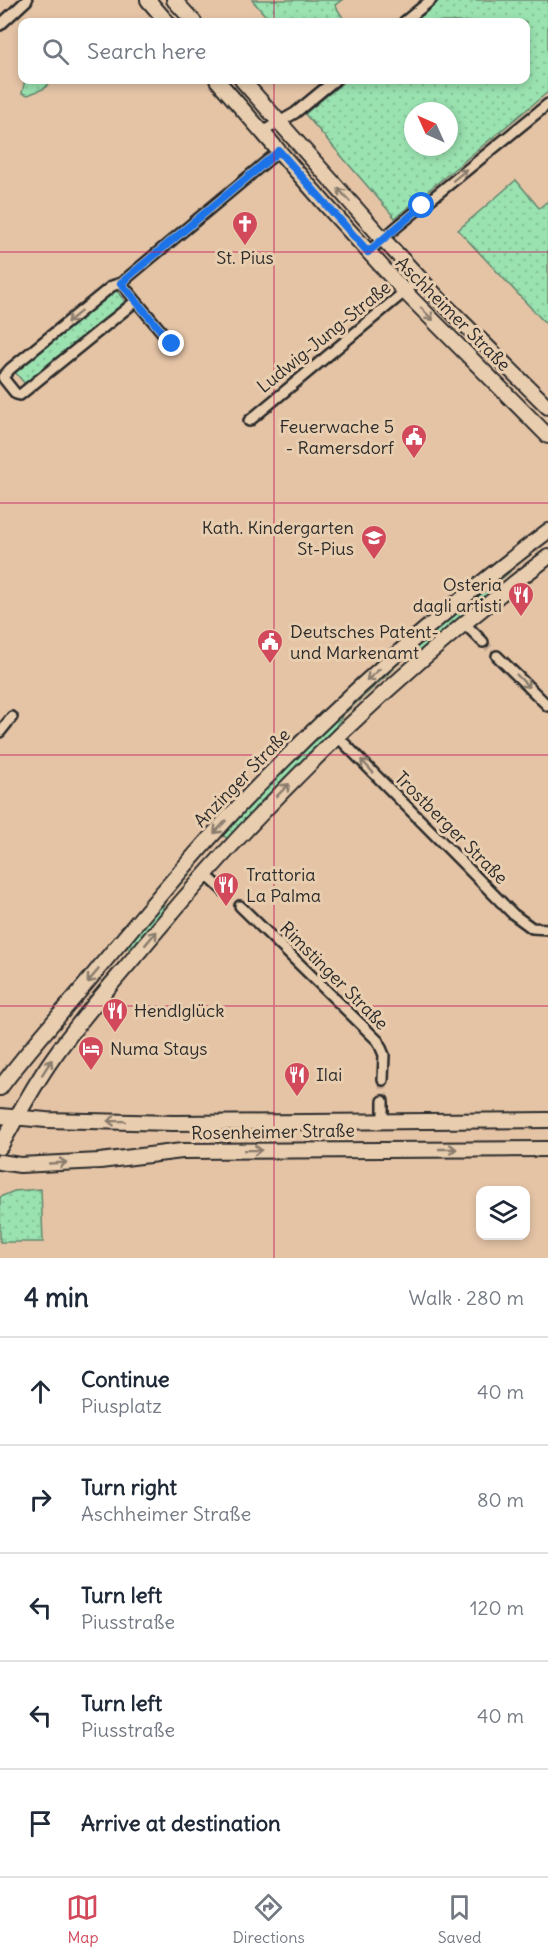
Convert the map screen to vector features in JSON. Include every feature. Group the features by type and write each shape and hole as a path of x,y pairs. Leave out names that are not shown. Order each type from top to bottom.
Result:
{"main road":[{"path":"148,0 164,18"},
{"path":"174,0 190,18"},
{"name":"Aschheimer Straße","path":"220,84 405,292 548,436"},
{"name":"Aschheimer Straße","path":"246,84 420,279 548,407"},
{"name":"Anzinger Straße","path":"0,1088 198,851 270,773 396,654 548,531"},
{"name":"Anzinger Straße","path":"0,1147 54,1056 205,874 262,812 337,736 408,670 548,557"},
{"name":"Rosenheimer Straße","path":"0,1116 46,1120 174,1123 548,1120"},
{"name":"Rosenheimer Straße","path":"0,1162 20,1165 69,1163 182,1151 548,1149"}],"street":[{"path":"0,25 27,0"},
{"path":"409,18 431,0"},
{"path":"262,132 295,113 330,84"},
{"path":"368,252 547,107"},
{"path":"136,301 20,395 16,394 3,376 112,285 121,283 279,151"},
{"name":"Ludwig-Jung-Straße","path":"249,421 420,279"},
{"path":"121,283 172,344"},
{"path":"464,623 483,642"},
{"path":"497,656 548,706"},
{"path":"0,732 12,717"},
{"name":"Trostberger Straße","path":"337,736 513,914 532,928 548,929"},
{"path":"205,874 225,892"},
{"name":"Rimstinger Straße","path":"240,906 378,1041 384,1055 383,1080"},
{"path":"383,1101 383,1122"}],"green space":[{"path":"252,0 342,0 335,5 343,18 268,18"},
{"path":"440,0 548,0 548,92 395,218 305,114 341,84 530,84 530,18 419,18"},
{"path":"24,84 48,84 45,88 28,95 22,93"},
{"path":"516,180 539,208 548,201 548,326 458,230"},
{"path":"114,287 126,303 26,385 13,370"},
{"path":"510,568 510,572 489,589 486,597 413,656 407,653 453,613"},
{"path":"392,666 394,669 343,715 335,728 228,839 221,834 298,754"},
{"path":"193,866 195,867 164,903 161,916 131,951 126,946"},
{"path":"41,1189 43,1242 0,1242 0,1197 14,1191"}],"tunnel":[{"path":"483,642 497,656"},
{"path":"225,892 240,906"},
{"path":"383,1080 383,1101"}],"place":[{"name":"St. Pius","path":"245,247"},
{"name":"Feuerwache 5 - Ramersdorf","path":"414,460"},
{"name":"Kath. Kindergarten St-Pius","path":"374,561"},
{"name":"Osteria dagli artisti","path":"521,618"},
{"name":"Deutsches Patent- und Markenamt","path":"270,665"},
{"name":"Trattoria La Palma","path":"226,908"},
{"name":"Hendlglück","path":"115,1034"},
{"name":"Numa Stays","path":"91,1072"},
{"name":"Ilai","path":"297,1098"}],"route":[{"path":"172,344 121,283 279,151 368,252 422,206"}]}
